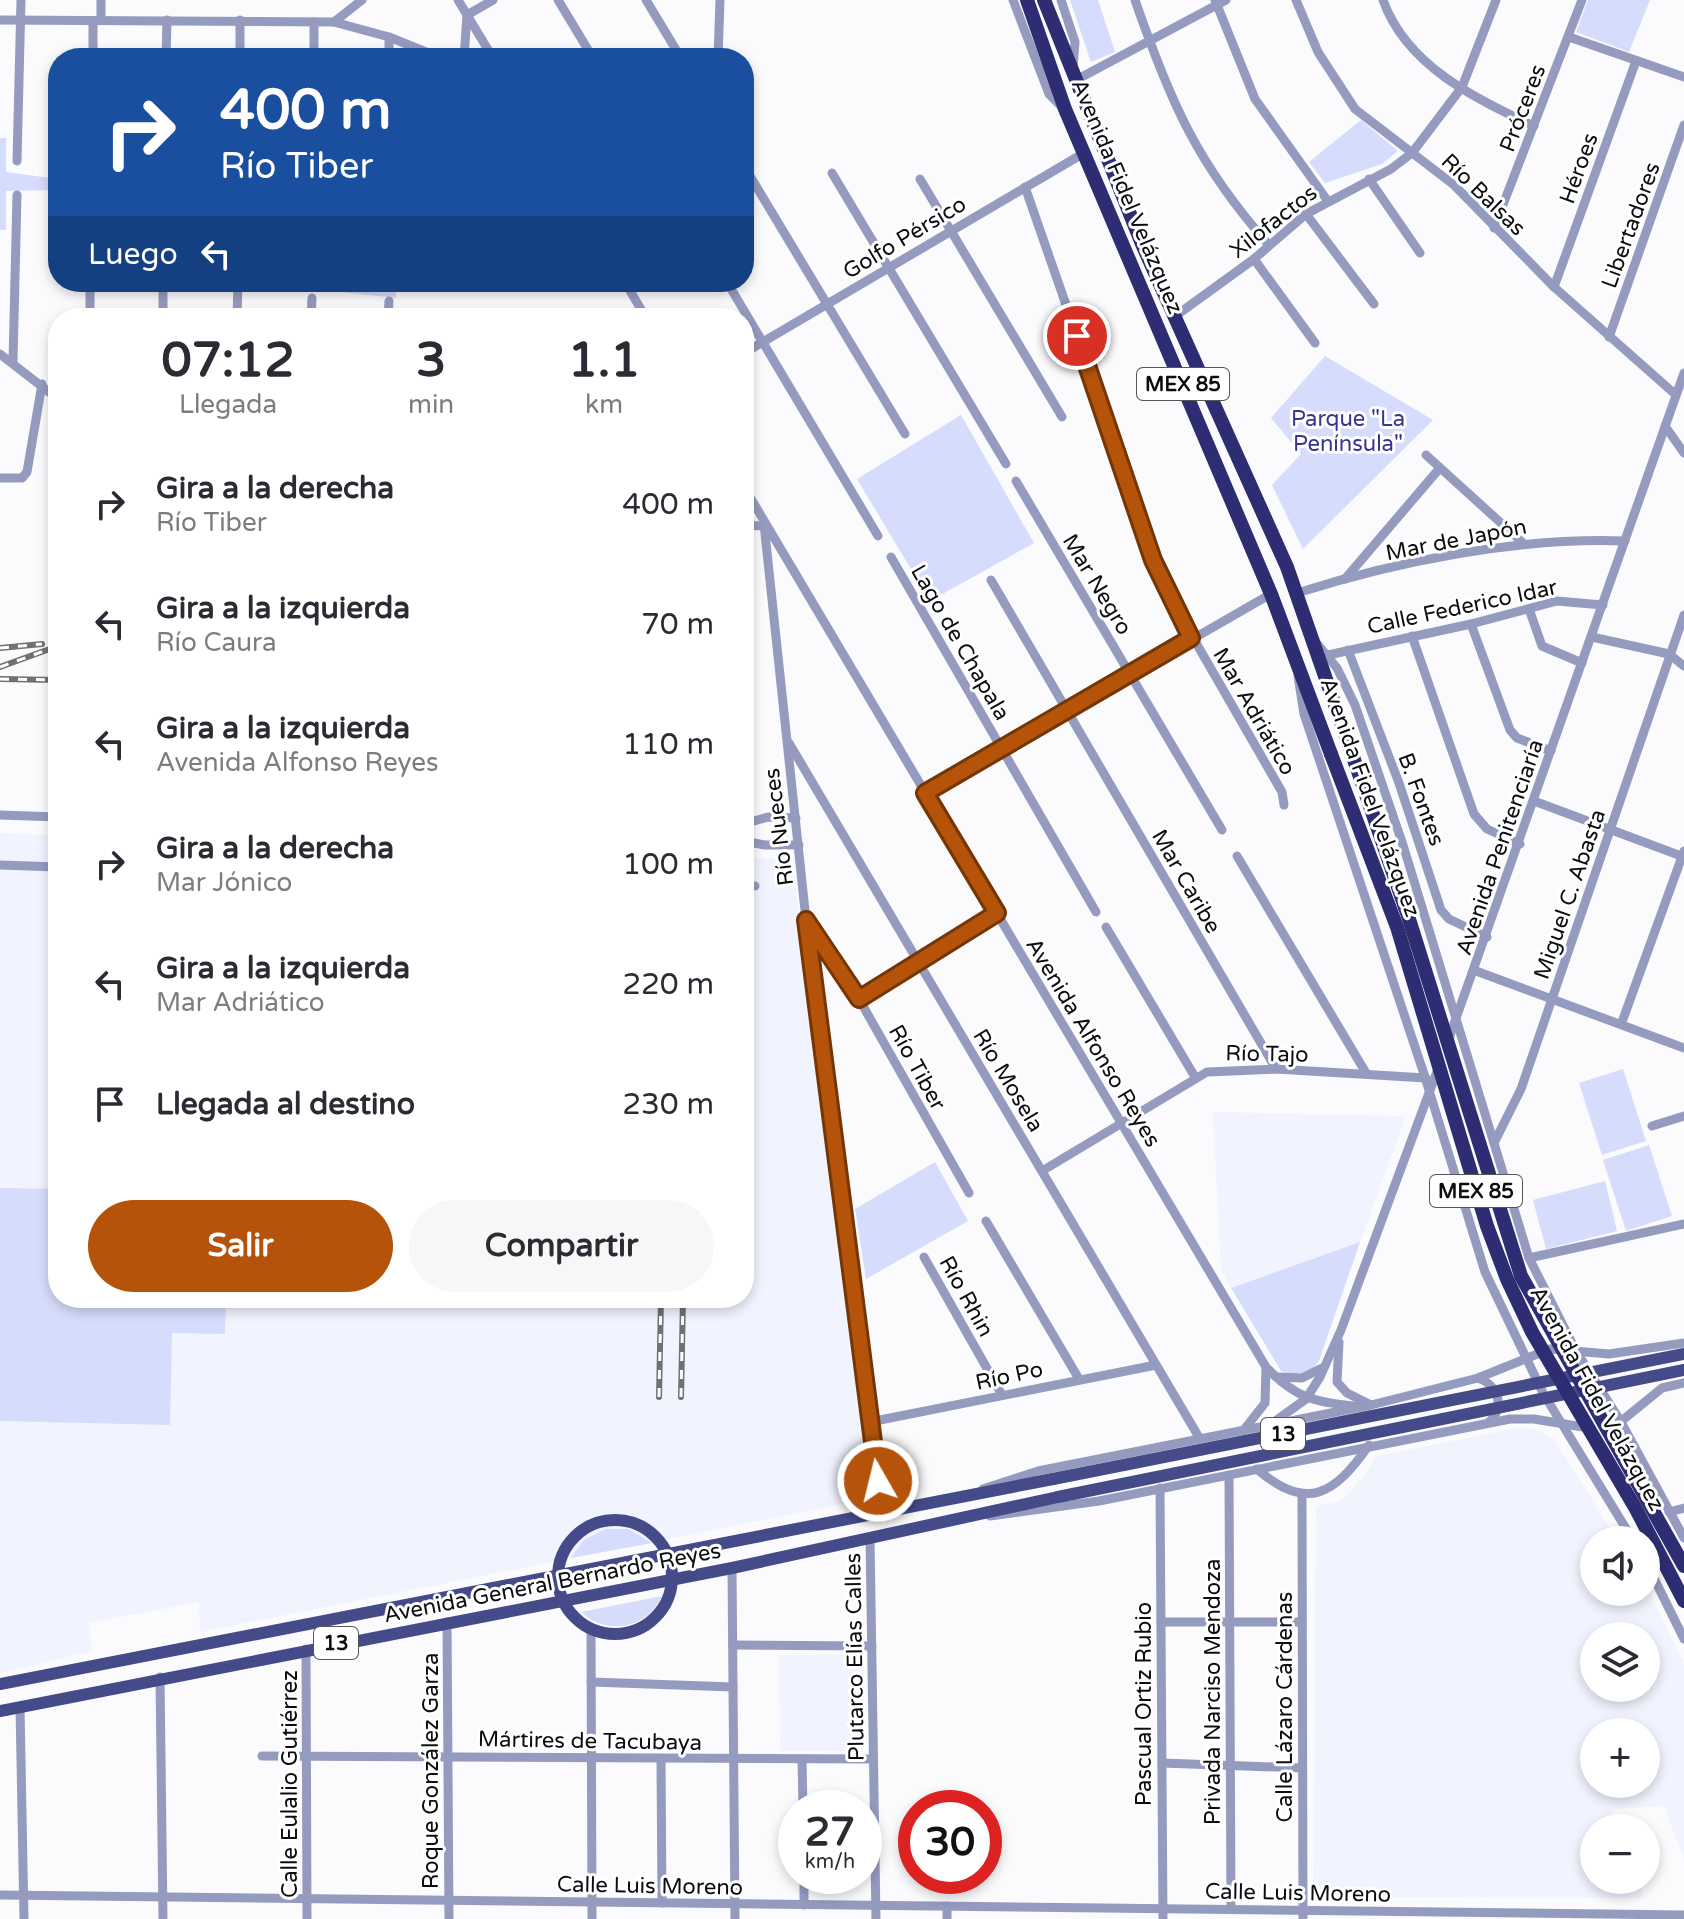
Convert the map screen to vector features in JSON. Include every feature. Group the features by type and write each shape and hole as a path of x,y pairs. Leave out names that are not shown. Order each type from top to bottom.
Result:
{"highway":[{"name":"Avenida Fidel Velázquez","path":"1036,3 1065,109 1271,594 1397,927 1487,1226 1507,1279 1532,1332 1636,1509 1684,1601"},
{"name":"Avenida Fidel Velázquez","path":"1036,3 1074,75 1174,317 1297,593 1409,919 1521,1276 1684,1566"}],"main road":[{"name":"Avenida General Bernardo Reyes","path":"0,1684 1684,1354"},
{"name":"Avenida General Bernardo Reyes","path":"0,1711 160,1677 732,1568 1058,1497 1684,1370"},
{"path":"606,1520 625,1521 642,1527 657,1537 668,1552 672,1579 668,1597 658,1614 645,1626 618,1634 591,1629 570,1613 563,1600 558,1574 561,1550 571,1536 606,1520"}],"street":[{"path":"17,161 21,0"},
{"path":"94,48 101,0"},
{"path":"334,22 362,0"},
{"path":"458,0 487,48"},
{"path":"467,15 493,0"},
{"path":"558,0 587,48"},
{"path":"646,0 675,48"},
{"path":"718,48 720,0"},
{"path":"1013,0 1049,94 1065,109"},
{"path":"1061,0 1075,42 1074,75 1149,41 1220,2 1255,99 1327,200"},
{"path":"1135,0 1192,143 1226,194 1269,245"},
{"name":"Río Balsas","path":"1296,0 1318,52 1344,97 1369,123 1471,200 1494,228 1554,287 1676,395"},
{"path":"1383,0 1408,45 1433,69 1534,126"},
{"name":"Xilofactos","path":"1174,317 1254,259 1306,214 1412,153 1462,87 1496,0"},
{"name":"Próceres","path":"1494,228 1582,0"},
{"path":"465,48 467,15"},
{"path":"0,20 334,22 416,48"},
{"path":"166,48 167,20"},
{"path":"240,20 240,48"},
{"path":"314,22 314,48"},
{"path":"389,37 389,48"},
{"path":"1569,37 1684,77"},
{"name":"Héroes","path":"1554,287 1636,61"},
{"name":"Libertadores","path":"1609,337 1684,125"},
{"name":"Golfo Pérsico","path":"754,347 1084,153"},
{"path":"832,173 1006,464"},
{"path":"920,179 1062,417"},
{"path":"1369,179 1420,253"},
{"path":"754,183 905,434"},
{"name":"Mar Adriático","path":"1025,187 1153,560 1191,638 1282,792 1284,805"},
{"path":"13,361 17,195"},
{"path":"1306,214 1374,304"},
{"path":"1254,259 1315,343"},
{"path":"312,298 312,308"},
{"path":"389,301 389,308"},
{"path":"754,327 878,536"},
{"path":"0,354 48,390"},
{"name":"Avenida Penitenciaría","path":"1271,1424 1306,1399 1341,1330 1476,971 1684,373"},
{"path":"0,478 25,475 42,384"},
{"path":"1665,426 1684,453"},
{"path":"1426,455 1523,543"},
{"path":"1345,579 1439,469"},
{"name":"Mar Negro","path":"1016,481 1222,830"},
{"name":"Avenida Alfonso Reyes","path":"754,505 1266,1367 1306,1399 1366,1406"},
{"path":"754,524 764,523"},
{"name":"Río Nueces","path":"764,523 806,920 882,1510"},
{"name":"Mar de Japón","path":"1297,593 1345,579 1523,543 1625,541"},
{"name":"Lago de Chapala","path":"891,557 1096,912"},
{"name":"Mar Caribe","path":"991,580 1276,1069"},
{"path":"925,793 1271,594"},
{"name":"Calle Federico Idar","path":"1328,655 1566,601 1603,605"},
{"path":"1529,609 1542,646 1582,663"},
{"name":"Miguel C. Abasta","path":"1494,1143 1521,1089 1684,615"},
{"path":"1471,624 1510,730 1517,738 1551,751"},
{"path":"1412,636 1474,814 1487,829 1520,844"},
{"path":"1592,637 1669,654 1684,666"},
{"path":"1313,640 1328,655 1355,705 1413,879 1529,1258 1576,1351 1621,1422 1684,1538"},
{"name":"B. Fontes","path":"1348,650 1446,917 1487,937"},
{"path":"1297,660 1304,714 1426,1078 1472,1235 1525,1358 1624,1526"},
{"name":"Río Mosela","path":"786,739 1200,1439"},
{"path":"1534,801 1683,855 1622,1022"},
{"path":"0,815 48,817"},
{"path":"754,821 768,817 796,818"},
{"path":"754,842 799,845"},
{"path":"1237,856 1366,1073"},
{"path":"0,865 48,867"},
{"path":"1413,879 1435,892"},
{"path":"859,999 997,913"},
{"name":"Río Tiber","path":"806,920 859,999 969,1193"},
{"path":"1106,927 1195,1077"},
{"path":"1476,971 1622,1022 1684,1048"},
{"path":"1407,1023 1420,1027 1433,1023 1443,1014 1448,995"},
{"name":"Río Tajo","path":"1042,1171 1195,1077 1216,1070 1276,1069 1426,1078"},
{"path":"1433,1108 1446,1086 1460,1082 1474,1085"},
{"path":"1652,1126 1684,1116"},
{"path":"986,1221 1079,1379"},
{"path":"1529,1258 1684,1224"},
{"name":"Río Rhin","path":"924,1257 1002,1395"},
{"path":"1495,1294 1504,1303 1522,1307 1533,1302 1543,1287"},
{"name":"Avenida Penitenciaría","path":"1341,1330 1337,1382 1366,1406"},
{"name":"Avenida General Bernardo Reyes","path":"966,1495 1038,1471 1366,1406 1478,1378 1550,1349 1609,1354 1684,1343"},
{"path":"1654,1349 1646,1360 1646,1374 1662,1388"},
{"name":"Río Po","path":"870,1422 1156,1365"},
{"path":"1275,1376 1302,1378 1325,1366"},
{"path":"1243,1431 1265,1403 1266,1367"},
{"path":"1478,1378 1490,1384 1498,1396 1498,1411 1488,1423"},
{"path":"1621,1422 1662,1388 1684,1383"},
{"name":"Avenida General Bernardo Reyes","path":"971,1517 1034,1513 1488,1423 1523,1419 1600,1429 1621,1422"},
{"path":"1257,1469 1279,1487 1302,1495 1323,1491 1343,1480 1369,1445"},
{"path":"1606,1496 1607,1484 1620,1471 1632,1468 1649,1476"},
{"name":"Privada Narciso Mendoza","path":"1229,1475 1231,1909"},
{"name":"Pascual Ortiz Rubio","path":"1160,1488 1163,1914"},
{"name":"Calle Lázaro Cárdenas","path":"1302,1495 1303,1914"},
{"path":"1669,1512 1684,1508"},
{"name":"Plutarco Elías Calles","path":"870,1539 876,1919"},
{"path":"732,1568 735,1919"},
{"path":"1660,1590 1684,1639"},
{"name":"Roque González Garza","path":"447,1622 449,1919"},
{"path":"1161,1622 1302,1622"},
{"path":"591,1629 592,1919"},
{"path":"733,1645 872,1646"},
{"name":"Calle Eulalio Gutiérrez","path":"306,1649 307,1919"},
{"path":"160,1677 163,1919"},
{"path":"591,1682 733,1687"},
{"path":"20,1707 24,1919"},
{"name":"Mártires de Tacubaya","path":"262,1756 873,1759"},
{"path":"802,1759 803,1790"},
{"path":"661,1760 662,1903"},
{"path":"1162,1763 1302,1768"},
{"path":"804,1894 804,1905"},
{"name":"Calle Luis Moreno","path":"0,1895 1021,1907 1163,1914 1231,1909 1303,1914 1445,1916 1684,1915"},
{"path":"827,1905 827,1919"},
{"path":"947,1906 947,1919"},
{"path":"1021,1907 1021,1919"}],"shaded area":[{"path":"0,833 48,835 48,1308 754,1308 754,858 792,859 874,1498 200,1632 199,1602 88,1623 92,1651 0,1673"},
{"path":"1213,1112 1406,1116 1360,1242 1231,1288 1221,1270"},
{"path":"1523,1427 1542,1431 1556,1442 1608,1526 1580,1526 1580,1606 1656,1606 1684,1663 1684,1859 1664,1806 1611,1809 1613,1814 1580,1814 1580,1894 1641,1894 1643,1898 1313,1897 1316,1506 1336,1502 1346,1496 1376,1456"},
{"path":"862,1654 863,1751 780,1751 779,1655"}],"green space":[{"path":"1070,0 1098,0 1115,52 1091,62"},
{"path":"1588,0 1650,0 1629,52 1576,32"},
{"path":"1361,120 1398,151 1382,164 1325,183 1309,162"},
{"path":"0,138 6,138 6,172 48,178 48,190 6,191 6,230 0,230"},
{"path":"340,292 396,292 396,298"},
{"name":"Parque \"La Península\"","path":"1325,356 1433,420 1303,549 1272,485 1301,454 1271,418"},
{"path":"961,415 1034,543 930,601 857,479"},
{"path":"1623,1069 1646,1141 1602,1155 1579,1083"},
{"path":"1649,1145 1672,1216 1626,1231 1603,1160"},
{"path":"935,1162 968,1221 866,1279 855,1209"},
{"path":"1605,1181 1617,1231 1546,1249 1533,1200"},
{"path":"0,1188 48,1189 48,1308 226,1308 225,1334 172,1333 170,1425 0,1421"},
{"path":"1360,1242 1319,1361 1302,1374 1281,1371 1231,1288"},
{"path":"606,1529 628,1529 652,1543 571,1558 584,1540"},
{"path":"662,1596 647,1616 626,1625 603,1624 581,1612"}],"railway":[{"path":"0,648 42,644"},
{"path":"0,667 48,650"},
{"path":"0,679 48,680"},
{"path":"659,1397 661,1308"},
{"path":"681,1397 683,1308"}],"route":[{"path":"878,1481 806,920 859,999 997,913 925,793 1191,638 1153,560 1077,336"}]}
